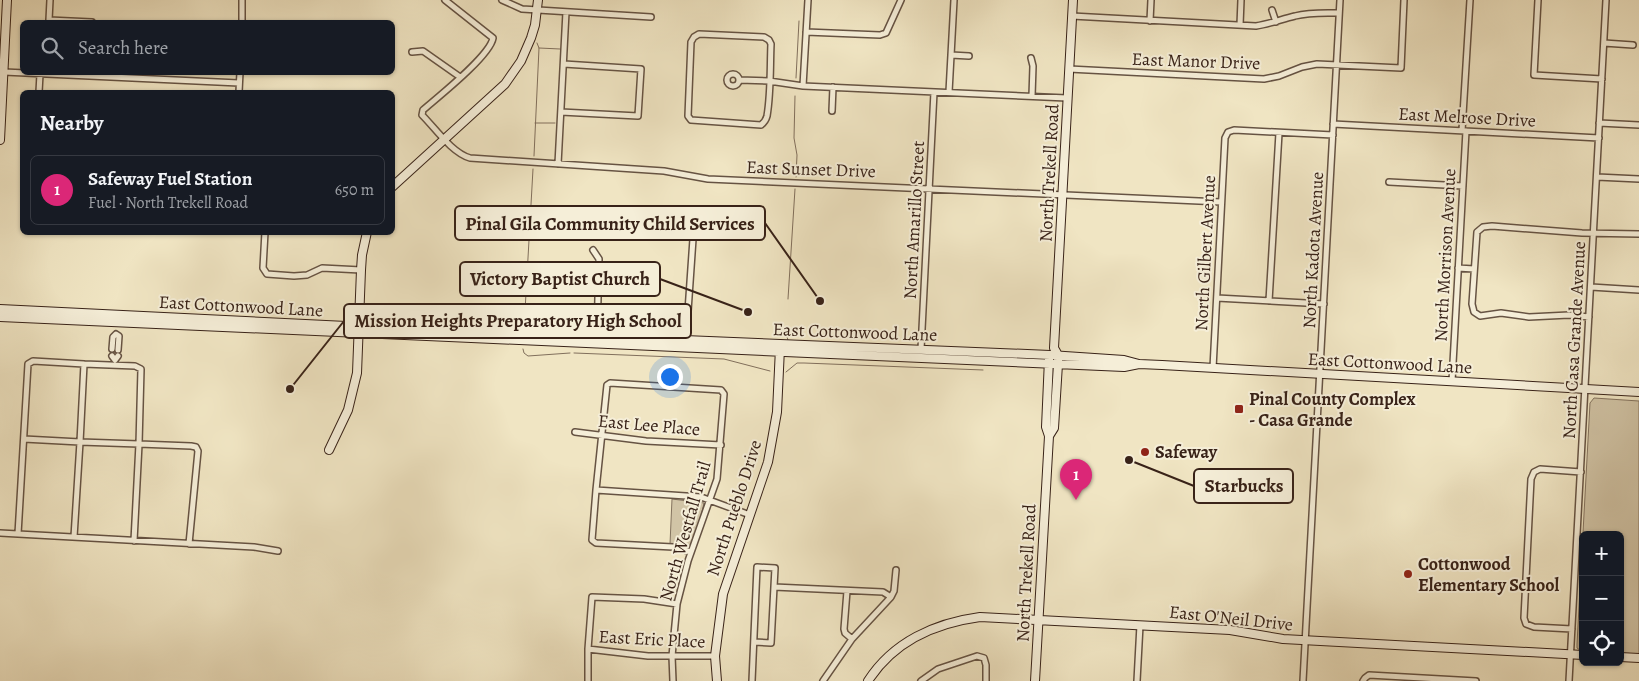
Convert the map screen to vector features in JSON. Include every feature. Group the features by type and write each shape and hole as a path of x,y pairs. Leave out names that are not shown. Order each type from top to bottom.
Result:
{"main road":[{"path":"0,138 7,0"},
{"path":"395,184 505,84 521,61 533,32 538,0"},
{"name":"North Trekell Road","path":"1036,681 1049,436 1046,427 1049,364 1054,352 1073,0"},
{"path":"329,450 348,410 357,373 362,255 366,235"},
{"name":"East Cottonwood Lane","path":"0,309 359,330 780,348 1054,352 1124,360 1139,364 1639,392"},
{"name":"East Cottonwood Lane","path":"0,317 117,323 597,336 686,340 955,360 1124,367 1139,364"},
{"name":"North Pueblo Drive","path":"717,681 715,656 723,594 768,462 776,412 780,348"},
{"path":"955,360 956,351"},
{"name":"North Trekell Road","path":"1049,436 1054,428 1058,364 1054,352"},
{"name":"East O'Neil Drive","path":"868,681 875,670 899,647 916,636 956,620 980,617 1230,630 1283,639 1579,656"},
{"path":"1624,657 1639,658"}],"street":[{"path":"49,20 50,0"},
{"path":"242,0 242,20"},
{"path":"412,52 422,52 460,77 476,63 492,44 493,38 445,0"},
{"path":"502,0 522,9 536,11 651,18"},
{"path":"803,86 808,0"},
{"path":"806,32 880,35 886,33 900,0"},
{"path":"949,92 954,0"},
{"path":"1150,20 1151,0"},
{"path":"1240,25 1241,0"},
{"name":"North Kadota Avenue","path":"1303,681 1340,0"},
{"name":"East Manor Drive","path":"1069,69 1264,79 1317,64 1401,68 1404,0"},
{"name":"North Morrison Avenue","path":"1452,381 1463,186 1470,0"},
{"path":"1538,0 1534,75 1602,79"},
{"name":"North Casa Grande Avenue","path":"1569,681 1606,0"},
{"path":"1272,10 1276,22"},
{"path":"558,164 566,12"},
{"path":"1072,16 1256,26 1316,12 1339,13"},
{"path":"698,34 764,37 769,40 771,44 769,81 767,116 765,122 761,124 697,121 691,120 688,116 692,42 698,34"},
{"path":"1604,43 1633,45"},
{"path":"951,55 969,56"},
{"path":"1031,58 1033,66 1032,96"},
{"path":"561,112 638,116 641,69 564,64"},
{"path":"4,72 20,73"},
{"path":"39,90 40,75"},
{"path":"62,75 239,83"},
{"path":"239,90 240,75"},
{"name":"East Sunset Drive","path":"460,77 423,110 422,115 460,154 470,158 664,171 708,178 1221,202"},
{"path":"739,80 769,81 803,86 1068,98"},
{"path":"832,111 833,87"},
{"name":"North Amarillo Street","path":"921,349 934,92"},
{"path":"1599,123 1639,125"},
{"name":"East Melrose Drive","path":"1333,124 1599,138"},
{"name":"North Gilbert Avenue","path":"1213,368 1225,138 1228,132 1234,130 1279,133"},
{"path":"1269,301 1279,133 1333,136"},
{"path":"1596,176 1639,179"},
{"path":"1389,182 1463,186"},
{"path":"1589,317 1529,317 1501,314 1480,316 1474,312 1472,304 1477,232 1483,227 1492,226 1582,233 1639,234"},
{"path":"265,235 263,268 267,274 307,275 322,268 361,270"},
{"path":"686,340 693,239"},
{"path":"593,250 599,259 597,336"},
{"path":"1458,268 1474,269"},
{"path":"1591,287 1639,290"},
{"path":"1217,298 1324,304"},
{"path":"115,354 119,336 116,334 117,323"},
{"path":"18,534 28,367 30,362 84,364 115,354 138,366 142,371 134,541"},
{"path":"74,537 84,364"},
{"name":"North Westfall Trail","path":"603,435 607,385 610,383 721,390 724,394 718,479 691,552 677,604 672,656 673,681"},
{"name":"East Lee Place","path":"575,432 646,441 721,444"},
{"path":"603,435 592,540 596,543 674,547 691,552"},
{"path":"24,439 196,447 198,451 189,544"},
{"path":"1572,629 1534,627 1526,624 1524,618 1531,479 1534,472 1540,469 1581,472"},
{"path":"596,490 693,496 750,515"},
{"path":"0,532 254,547 278,551"},
{"path":"752,681 757,567 774,568 771,643 754,642"},
{"path":"822,681 852,639 891,597 894,591 896,570"},
{"path":"774,587 883,592 891,597"},
{"path":"847,590 844,629 852,639"},
{"path":"588,681 588,649 592,597 644,599 677,604"},
{"path":"1137,681 1140,625"},
{"name":"East Eric Place","path":"588,649 648,656 715,656"},
{"path":"921,681 938,669 977,656 984,658 986,681"},
{"path":"1363,681 1369,675 1476,681"}],"shaded area":[{"path":"1594,398 1639,401 1639,655 1624,654 1624,531 1583,531 1590,403"},
{"path":"672,499 704,503 696,538 690,549 670,544"},
{"path":"1579,610 1579,649 1577,648"}],"waterway":[{"path":"796,78 799,21"},
{"path":"534,156 539,48 537,43"},
{"path":"539,48 560,49"},
{"path":"795,96 794,138 797,155 796,177"},
{"path":"535,123 555,123"},
{"path":"524,329 533,169"},
{"path":"788,299 795,189"},
{"path":"786,334 788,340"},
{"path":"523,349 524,353 528,356 570,353"},
{"path":"574,353 724,359 770,371"},
{"path":"786,372 797,363 983,370"}],"place":[{"name":"Pinal Gila Community Child Services","path":"820,301"},
{"name":"Victory Baptist Church","path":"748,312"},
{"name":"Mission Heights Preparatory High School","path":"290,389"},
{"name":"Pinal County Complex - Casa Grande","path":"1239,409"},
{"name":"Safeway","path":"1145,452"},
{"name":"Starbucks","path":"1129,460"},
{"name":"Safeway Fuel Station","path":"1076,500"},
{"name":"Cottonwood Elementary School","path":"1408,574"}]}
